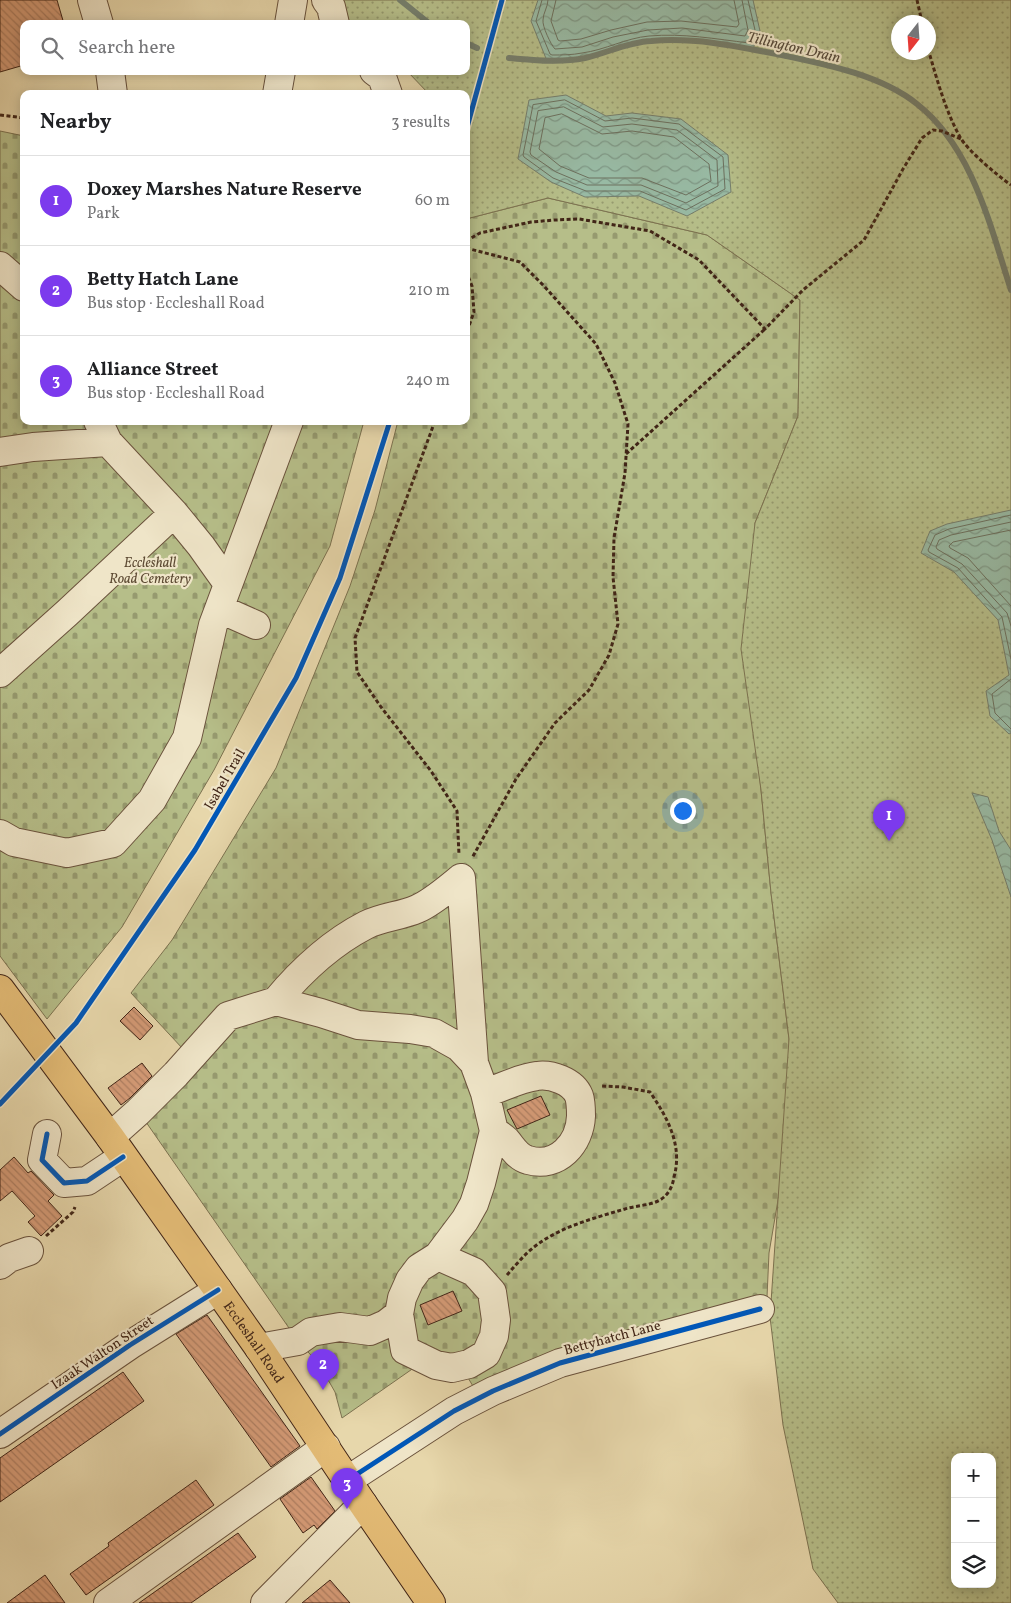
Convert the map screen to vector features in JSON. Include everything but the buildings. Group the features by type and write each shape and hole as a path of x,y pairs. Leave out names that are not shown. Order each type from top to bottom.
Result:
{"main road":[{"name":"Eccleshall Road","path":"0,989 116,1147 259,1348 431,1603"}],"street":[{"path":"92,0 98,20"},
{"path":"290,20 293,0"},
{"path":"326,0 331,7 335,20"},
{"path":"111,75 112,90"},
{"path":"278,90 280,75"},
{"path":"379,75 382,77 387,90"},
{"path":"0,266 20,284"},
{"path":"0,834 14,842 67,853 113,843 152,800 187,738 213,625 288,425"},
{"path":"0,452 103,432 201,546 224,596 256,625"},
{"path":"0,673 174,513"},
{"path":"276,1001 297,976 349,935 368,924 418,909 440,895 461,878"},
{"path":"438,1256 474,1272 492,1292 496,1320 494,1336 486,1354 469,1364 452,1368 436,1365 405,1350 399,1314 402,1298 410,1280 419,1268 438,1256 474,1204 494,1131 486,1093 474,1063 461,878"},
{"path":"47,1134 42,1160 64,1183 87,1181 116,1147 138,1112 176,1074 228,1016 276,1001 321,1012 358,1025 434,1033 459,1047 474,1063"},
{"path":"486,1093 538,1076 553,1077 563,1081 574,1089 579,1096 581,1108 579,1132 563,1155 552,1160 540,1162 528,1160 517,1155 504,1138 494,1131"},
{"path":"0,1265 9,1258 29,1251"},
{"name":"Izaak Walton Street","path":"0,1434 130,1345 218,1290"},
{"name":"Bettyhatch Lane","path":"348,1480 454,1411 493,1391 560,1363 760,1309"},
{"path":"259,1348 298,1341 311,1332 340,1327 370,1330 386,1324 399,1314"},
{"path":"108,1603 326,1448"},
{"path":"266,1603 363,1504"}],"path":[{"path":"917,0 920,15"},
{"path":"931,60 944,100 961,138 1000,177 1011,185"},
{"path":"0,115 20,118"},
{"path":"626,454 765,329 803,290 864,240 922,138 933,130 942,131 961,138"},
{"path":"470,239 480,233 531,222 579,219 650,231 699,260 765,329"},
{"path":"461,878 516,779 555,723 589,690 609,655 618,624 613,577 614,538 625,473 628,424 614,383 596,344 520,262 470,249"},
{"path":"470,281 474,312 470,323"},
{"path":"434,425 355,638 356,672 431,771 457,811 461,878"},
{"path":"492,1292 525,1254 542,1241 563,1230 598,1217 634,1206 654,1203 665,1196 672,1185 677,1167 674,1135 667,1119 650,1092 623,1087 594,1086 579,1096"},
{"path":"29,1251 72,1212 87,1181"}],"green space":[{"path":"336,0 1011,0 1011,1603 838,1603 813,1569 783,1425 770,1317 789,1039 771,893 761,790 741,649 755,523 798,416 800,300 707,235 548,198 470,218 470,90 425,90 411,75 470,75 470,20 348,20"},
{"name":"Eccleshall Road Cemetery","path":"0,131 20,135 20,425 363,425 330,546 214,770 122,927 47,1019 0,956"},
{"path":"548,198 707,235 800,300 798,416 755,523 758,759 771,893 789,1039 787,1147 769,1253 767,1297 567,1356 477,1393 464,1371 418,1365 342,1418 335,1392 319,1364 298,1341 139,1112 183,1049 131,993 172,940 276,768 350,586 375,510 397,425 470,425 470,218"}],"water":[{"path":"538,0 753,0 760,31 753,49 701,41 662,40 633,44 586,58 547,61 531,21"},
{"path":"566,95 606,116 632,113 681,119 728,155 731,192 687,216 639,196 585,197 551,182 518,159 529,100"},
{"path":"1011,510 1011,733 1009,734 990,716 986,691 1009,675 998,620 954,572 921,553 930,531 947,524"},
{"path":"972,793 988,797 999,831 1011,850 1011,897 992,840"}],"waterway":[{"name":"Tillington Drain","path":"400,0 425,20"},
{"name":"Tillington Drain","path":"509,58 547,61 566,60 585,58 642,42 685,40 752,49 820,63 855,73 888,86 917,104 936,122 966,165 987,215 1011,290"},
{"name":"Tillington Drain","path":"470,45 477,48"}],"cycle path":[{"path":"470,116 502,0"},
{"name":"Isabel Trail","path":"0,1104 76,1023 195,850 296,678 340,578 389,425"},
{"path":"47,1134 42,1160 64,1183 87,1181 123,1157"},
{"path":"0,1434 130,1345 218,1290"},
{"path":"348,1480 454,1411 493,1391 560,1363 760,1309"}],"place":[{"name":"Doxey Marshes Nature Reserve","path":"889,841"},
{"name":"Betty Hatch Lane","path":"323,1390"},
{"name":"Alliance Street","path":"347,1509"}]}
